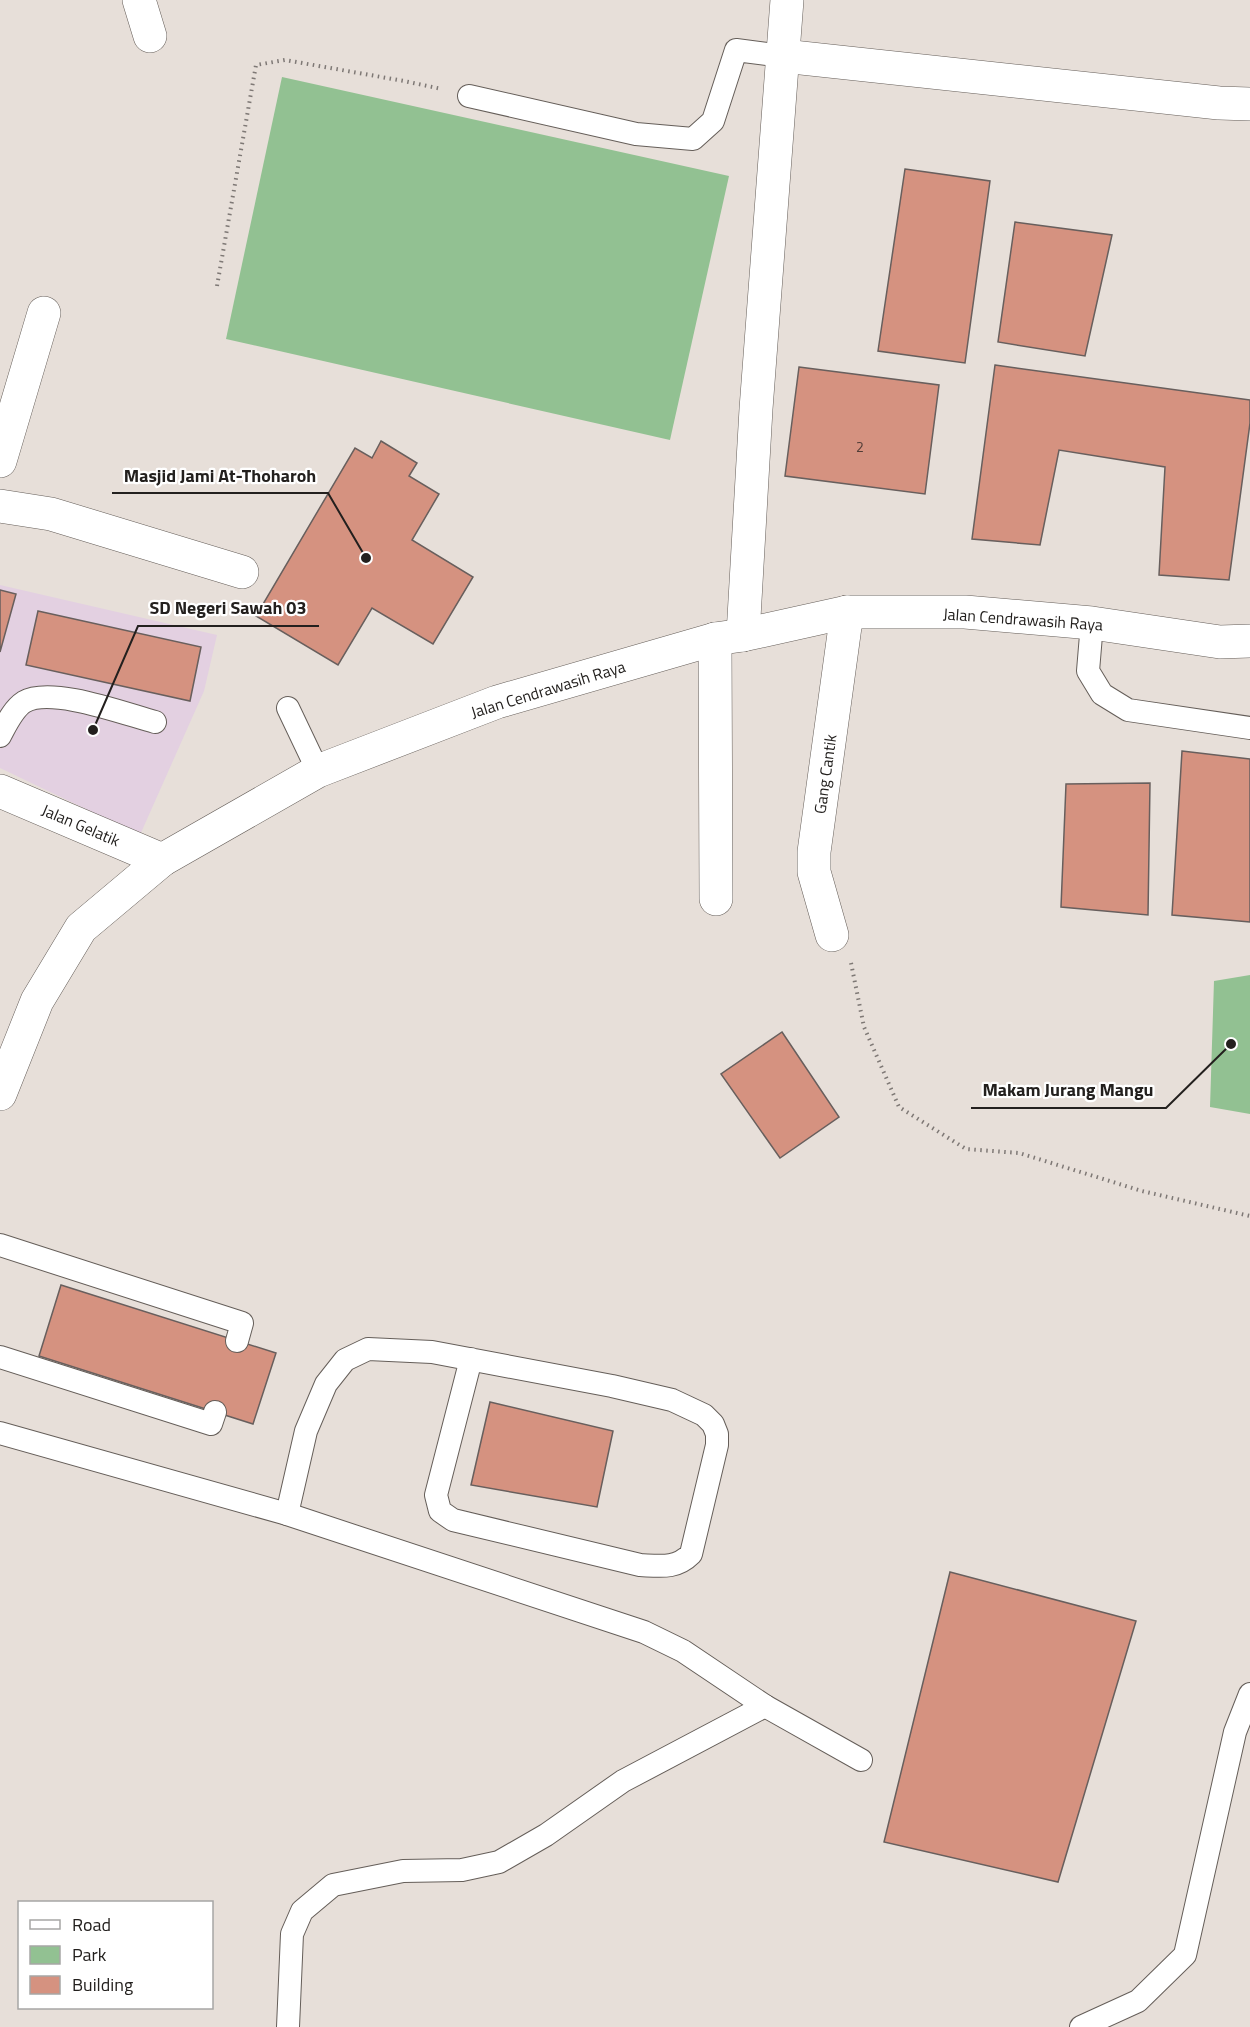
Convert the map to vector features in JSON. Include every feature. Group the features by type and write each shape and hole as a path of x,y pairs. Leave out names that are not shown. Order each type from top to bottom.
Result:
{"street":[{"path":"139,0 150,36"},
{"path":"716,899 729,637 756,409 787,0"},
{"path":"783,56 1219,103 1250,104"},
{"path":"0,461 44,313"},
{"path":"0,506 51,514 242,572"},
{"name":"Jalan Cendrawasih Raya","path":"0,1094 37,1001 81,928 162,860 318,771 497,702 729,637 847,612 965,612 1092,623 1220,642 1250,641"},
{"name":"Gang Cantik","path":"832,935 814,872 814,852 847,612"},
{"name":"Jalan Gelatik","path":"0,790 162,860"}],"lane":[{"path":"469,96 636,134 693,140 713,121 736,50 783,56"},
{"path":"1092,623 1088,671 1102,694 1128,710 1250,728"},
{"path":"0,736 11,716 24,702 40,697 61,697 155,722"},
{"path":"288,708 318,771"},
{"path":"0,1245 243,1323 237,1341"},
{"path":"287,1514 306,1431 326,1384 345,1360 368,1349 432,1352 471,1359 612,1386 672,1400 705,1415 713,1424 717,1434 717,1445 691,1554 682,1562 668,1567 640,1565 453,1520 440,1511 436,1496 471,1359"},
{"path":"0,1357 211,1424 216,1412"},
{"path":"0,1433 287,1514 644,1632 683,1651 765,1706 861,1760"},
{"path":"1080,2027 1138,2001 1185,1955 1235,1732 1250,1694"},
{"path":"288,2027 292,1934 302,1911 333,1885 402,1871 462,1870 499,1862 546,1834 623,1781 765,1706"}],"path":[{"path":"217,286 256,65 285,60 404,81 469,96"},
{"path":"832,935 850,959 864,1028 899,1107 966,1149 1020,1153 1142,1191 1250,1216"}],"shaded area":[{"path":"0,585 217,635 204,691 140,835 0,768"}],"green space":[{"path":"282,77 729,176 670,440 226,339"},
{"path":"1250,975 1250,1114 1210,1107 1214,981"}],"building":[{"path":"905,169 990,181 965,363 878,351"},
{"path":"1015,222 1112,235 1085,356 998,342"},
{"path":"995,365 1250,400 1250,423 1229,580 1159,575 1165,467 1059,450 1040,545 972,539"},
{"path":"799,367 939,385 925,494 785,476"},
{"path":"381,441 417,463 409,476 439,494 412,540 473,577 433,644 372,608 338,665 256,616 355,448 372,458"},
{"path":"0,590 16,594 0,652"},
{"path":"38,611 201,647 190,701 26,665"},
{"path":"1182,751 1250,759 1250,922 1172,915"},
{"path":"1150,783 1148,915 1061,907 1066,784"},
{"path":"782,1032 839,1117 780,1158 721,1074"},
{"path":"61,1285 276,1353 253,1424 39,1356"},
{"path":"490,1402 613,1431 597,1507 471,1485"},
{"path":"950,1572 1136,1621 1058,1882 884,1842"}],"place":[{"name":"Masjid Jami At-Thoharoh","path":"366,558"},
{"name":"SD Negeri Sawah 03","path":"93,730"},
{"name":"Makam Jurang Mangu","path":"1231,1044"}]}
